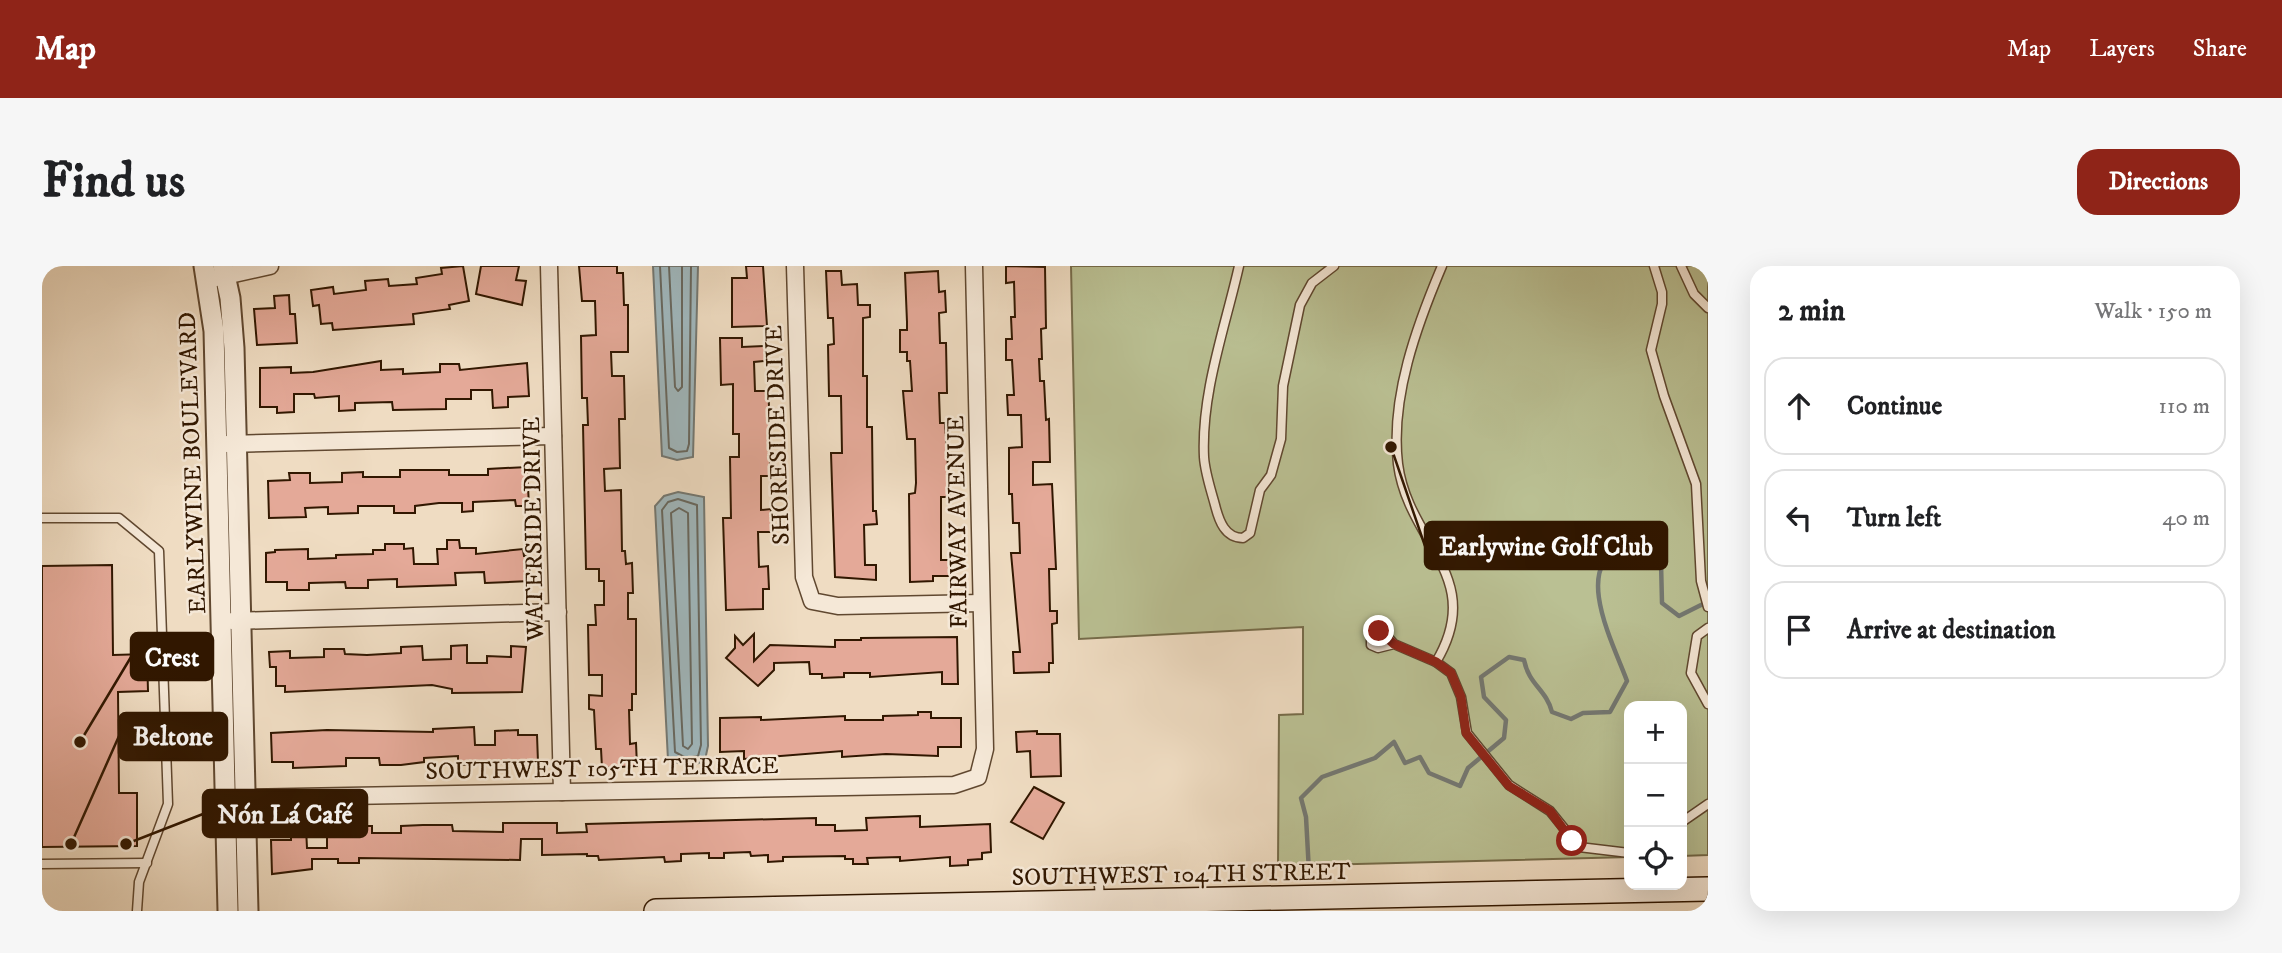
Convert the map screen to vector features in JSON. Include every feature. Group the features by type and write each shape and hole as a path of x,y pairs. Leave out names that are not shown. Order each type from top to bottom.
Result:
{"main road":[{"name":"SOUTHWEST 104TH STREET","path":"656,911 1708,889"}],"street":[{"path":"215,272 270,266"},
{"name":"WATERSIDE DRIVE","path":"549,266 562,792"},
{"name":"SHORESIDE DRIVE","path":"795,266 804,577 811,601 838,606 981,603"},
{"name":"FAIRWAY AVENUE","path":"974,266 985,749 978,777"},
{"name":"EARLYWINE BOULEVARD","path":"215,272 233,328 227,444 235,798 228,911"},
{"path":"227,444 554,436"},
{"path":"231,622 558,612"},
{"name":"SOUTHWEST 105TH TERRACE","path":"235,798 954,785 978,777"},
{"name":"EARLYWINE BOULEVARD","path":"235,798 248,911"}],"lane":[{"path":"1239,266 1205,414 1204,460 1215,505 1225,531 1234,538 1243,538 1250,533 1260,490 1271,475 1281,439 1283,386 1300,304 1312,283 1334,266"},
{"path":"1436,662 1447,643 1455,599 1448,578 1400,479 1397,446 1400,401 1408,367 1442,266"},
{"path":"1654,266 1662,292 1662,304 1651,350 1664,396 1703,502 1703,589 1708,607"},
{"path":"1681,266 1694,294 1708,308"},
{"path":"42,518 119,518 159,551 168,804 139,883 136,911"},
{"path":"1708,628 1697,636 1691,673 1708,704"},
{"path":"1394,644 1436,662 1451,673 1457,684 1466,733 1509,786 1550,811 1578,847 1624,852"},
{"path":"1687,819 1708,804"},
{"path":"42,864 147,863"},
{"path":"1098,871 1100,902"}],"green space":[{"path":"1071,266 1708,266 1708,855 1687,856 1687,701 1624,701 1624,857 1278,866 1279,715 1303,714 1303,627 1079,639"}],"water":[{"path":"653,266 698,266 693,457 677,460 662,456"},
{"path":"678,492 704,497 708,746 705,760 691,765 668,760 655,506 664,496"}],"building":[{"path":"463,266 469,301 449,305 450,309 413,314 414,324 333,330 332,323 321,324 319,305 313,306 311,290 333,287 334,294 366,290 365,281 388,279 389,286 417,284 416,278 442,274 441,268"},
{"path":"481,266 519,266 516,280 526,281 522,305 476,294"},
{"path":"579,266 617,266 617,273 623,273 624,305 628,305 628,352 611,352 612,376 624,376 625,419 619,419 620,468 604,469 605,491 621,490 622,551 625,551 626,564 632,563 633,593 628,593 628,619 636,619 636,694 632,694 632,710 629,710 630,744 636,743 637,766 602,768 601,749 596,749 594,710 589,709 589,695 602,696 602,675 589,675 588,625 596,625 595,605 604,605 604,581 599,581 599,569 586,569 583,425 588,425 587,398 582,398 581,336 596,335 595,301 582,301"},
{"path":"746,266 763,266 767,326 732,327 732,278 747,278"},
{"path":"1006,266 1045,267 1046,328 1041,329 1042,359 1039,359 1040,381 1044,381 1046,420 1049,419 1050,462 1033,462 1033,485 1052,484 1056,569 1049,569 1050,611 1057,611 1057,623 1052,624 1053,663 1049,663 1049,672 1014,673 1013,652 1020,652 1011,553 1020,553 1019,523 1013,523 1012,494 1009,494 1009,448 1022,447 1021,415 1008,415 1007,395 1014,395 1012,360 1006,360 1006,339 1012,339 1011,317 1015,317 1014,282 1006,283"},
{"path":"826,271 841,271 842,285 857,284 858,305 870,305 870,317 863,318 863,376 867,376 867,427 872,427 873,511 876,511 877,524 864,525 865,565 876,565 876,580 835,577 831,453 842,453 841,396 829,396 828,345 834,344 833,318 828,318"},
{"path":"938,271 939,292 945,291 946,312 939,313 940,343 946,343 947,393 939,393 940,423 945,423 950,497 941,497 941,560 951,560 951,576 933,576 933,581 910,582 909,494 915,493 916,483 915,439 907,439 903,391 912,391 910,361 907,361 907,352 900,352 900,330 907,330 905,273"},
{"path":"289,295 290,314 295,314 297,343 257,345 254,309 275,308 274,296"},
{"path":"720,338 742,338 742,347 765,346 765,361 754,362 755,391 768,391 770,420 770,476 761,476 761,510 771,509 772,532 758,532 759,567 768,566 769,589 763,589 763,609 726,610 723,518 731,518 730,457 739,457 739,434 733,434 733,384 721,385"},
{"path":"381,361 381,370 403,369 403,374 440,372 440,364 459,364 460,370 527,363 529,396 508,397 508,407 493,408 492,390 471,390 471,399 446,399 446,409 393,410 392,402 355,403 355,410 339,411 339,396 315,398 314,394 294,394 294,412 277,413 277,407 260,407 260,368 291,367 291,373 313,372"},
{"path":"527,467 529,506 516,506 515,500 473,502 473,511 462,512 462,503 439,503 415,506 415,513 394,513 394,506 358,506 358,513 328,514 328,507 305,508 306,517 269,518 268,481 290,480 289,473 310,473 310,483 342,482 342,473 363,472 363,477 400,477 400,470 449,470 449,475 488,475 488,469"},
{"path":"447,540 459,540 460,548 476,548 476,554 523,549 524,556 529,556 530,581 485,583 484,572 455,573 456,585 397,587 397,579 368,580 368,588 346,588 345,582 309,583 309,590 287,590 287,582 266,582 266,553 275,550 308,549 308,559 336,558 336,555 373,554 373,550 385,550 385,544 404,544 404,549 413,548 414,564 438,564 437,549 447,549"},
{"path":"112,565 113,655 147,654 148,691 118,692 119,793 137,793 137,846 42,847 42,566"},
{"path":"754,634 754,661 770,645 835,647 835,640 957,637 958,684 942,684 942,672 870,677 870,673 844,673 844,677 822,678 822,674 810,674 809,662 774,663 774,670 758,686 726,658 735,648 735,636 743,645"},
{"path":"467,645 467,663 487,663 487,656 511,657 511,646 526,647 522,692 452,693 452,689 432,685 285,692 285,686 276,686 276,667 270,667 269,652 290,651 290,658 324,657 324,649 344,649 345,654 367,655 401,653 401,647 422,646 423,660 451,659 451,646"},
{"path":"918,712 931,712 931,718 961,718 961,747 938,747 938,756 886,754 842,757 842,751 744,759 744,751 720,752 720,718 761,717 761,720 845,716 845,720 883,720 883,716 918,715"},
{"path":"474,727 475,745 495,745 495,731 518,730 518,735 537,735 538,762 458,765 458,756 424,758 424,762 401,765 380,765 379,758 346,758 346,766 293,768 293,762 272,762 271,733 327,730 433,732 433,729"},
{"path":"1037,731 1037,734 1060,734 1061,776 1031,777 1030,751 1017,752 1016,732"},
{"path":"1034,787 1064,803 1043,839 1011,822"},
{"path":"920,816 920,827 990,824 991,852 982,853 982,859 968,860 968,865 950,866 950,857 900,861 900,857 867,858 868,864 853,864 853,859 845,859 845,856 783,857 783,861 768,862 768,855 751,856 750,852 724,853 724,858 709,858 709,853 681,854 681,861 665,862 664,857 599,860 598,856 587,854 542,855 542,839 521,839 520,860 359,858 359,863 338,863 338,859 312,859 312,869 272,874 271,840 291,840 291,828 306,828 307,848 327,848 327,833 351,832 351,826 372,826 372,833 401,833 401,826 423,825 452,825 453,831 503,832 503,823 557,823 557,833 587,832 586,824 816,818 816,825 835,825 835,831 867,830 866,818"}],"waterway":[{"path":"1309,872 1306,817 1301,798 1322,777 1375,758 1394,742 1405,763 1420,757 1429,773 1460,786 1468,768 1504,738 1506,720 1484,697 1481,677 1509,657 1524,660 1552,712 1571,719 1583,713 1610,712 1627,681 1601,609 1599,573 1606,558 1620,548 1661,562 1662,603 1679,616 1707,602"}],"place":[{"name":"Earlywine Golf Club","path":"1391,447"},
{"name":"Crest","path":"80,742"},
{"name":"Beltone","path":"71,844"},
{"name":"Nón Lá Café","path":"126,844"}],"route":[{"path":"1379,631 1394,644 1436,662 1451,673 1461,697 1466,733 1509,786 1550,811 1572,841"}]}
